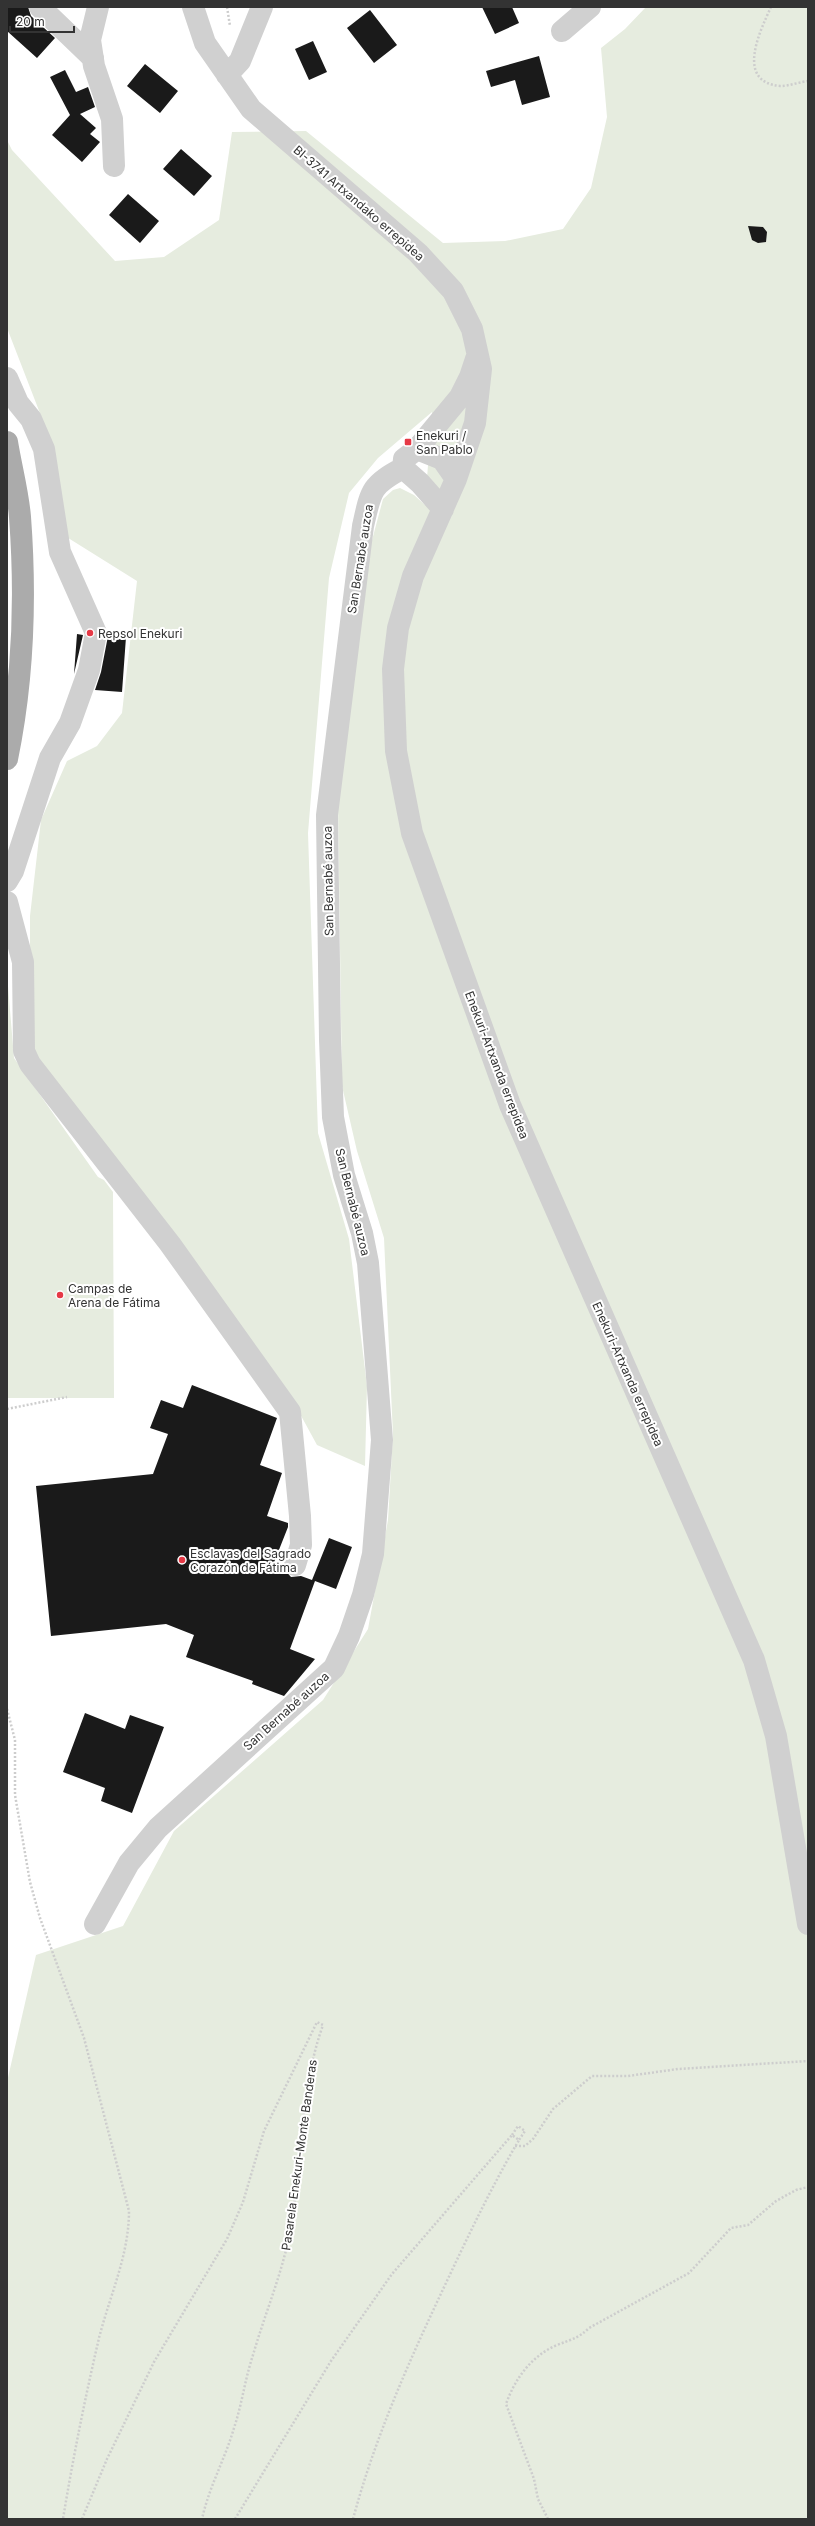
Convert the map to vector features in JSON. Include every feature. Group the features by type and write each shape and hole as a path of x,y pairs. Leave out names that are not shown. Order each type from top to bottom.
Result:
{"main road":[{"path":"7,442 20,517 22,618 14,723 7,759"}],"street":[{"path":"40,7 93,58"},
{"path":"98,7 90,40 102,93 112,119 114,166"},
{"name":"BI-3741 Artxandako errepidea","path":"193,7 205,43 251,109 418,253 453,291 472,329 478,350 481,369 475,423 456,479 414,576 398,628 394,669 396,751 412,833"},
{"path":"226,75 240,61 262,7"},
{"path":"562,30 590,7"},
{"path":"443,509 420,483 403,468 404,459 417,449 460,397 470,377 478,350"},
{"path":"7,378 18,403 31,419 44,449 60,552 96,633 89,670 70,723 50,758 13,871 7,881"},
{"path":"417,449 442,459 456,479 440,485 420,483"},
{"name":"San Bernabé auzoa","path":"95,1924 129,1863 158,1828 334,1668 349,1636 363,1595 373,1554 382,1440 368,1263 362,1233 344,1175 333,1117 330,1040 327,815 366,513 372,491 381,480 403,468"},
{"name":"Enekuri-Artxanda errepidea","path":"412,833 510,1105 754,1660 776,1736 808,1924"},
{"path":"7,902 15,957 24,1051 30,1064 170,1244 290,1412 300,1516 301,1545 295,1565"}],"path":[{"path":"771,7 758,35 753,61 757,75 766,82 781,86 808,81"},
{"path":"7,1409 67,1397"},
{"path":"7,1709 15,1740 15,1795 30,1882 40,1918 84,2038 129,2211 129,2233 126,2249 98,2342 74,2448 62,2519"},
{"name":"Pasarela Enekuri-Monte Banderas","path":"82,2519 97,2481 154,2362 228,2239 243,2202 264,2131 317,2022 323,2025 312,2064 306,2096 298,2179 286,2248 272,2304 253,2354 234,2429 211,2485 202,2519"},
{"path":"515,2146 525,2146 533,2139 553,2109 592,2076 628,2076 678,2069 808,2061"},
{"path":"236,2519 331,2361 392,2274 512,2135 518,2126 525,2131 515,2146 476,2220 411,2356 388,2414 353,2519"},
{"path":"512,2135 519,2140"},
{"path":"548,2519 538,2499 534,2479 506,2404 514,2383 523,2370 555,2346 579,2338 589,2328 689,2272 731,2228 748,2225 776,2201 796,2190 808,2187"}],"shaded area":[{"path":"646,7 808,7 808,2519 7,2519 7,2082 36,1955 123,1926 174,1831 323,1700 368,1629 388,1520 393,1435 384,1238 357,1151 342,1086 338,806 371,544 383,499 393,490 400,488 414,495 425,505 432,412 378,458 349,493 329,578 308,833 318,1133 349,1239 367,1386 365,1466 317,1445 293,1401 30,1053 30,916 41,820 67,761 97,746 122,713 137,581 57,531 43,421 7,328 7,140 12,150 115,261 164,257 219,220 232,132 306,131 443,243 505,241 563,229 591,188 607,117 601,48 625,29"},
{"name":"Campas de Arena de Fátima","path":"7,974 14,1058 98,1177 104,1180 113,1192 114,1398 7,1398"}],"building":[{"path":"7,7 28,7 31,16 55,38 37,58 7,31"},
{"path":"482,7 512,7 519,23 495,34"},
{"path":"370,10 397,45 374,63 347,28"},
{"path":"313,41 327,72 309,80 295,49"},
{"path":"539,56 550,97 522,105 515,80 491,87 486,71"},
{"path":"145,64 178,91 160,113 127,86"},
{"path":"65,70 76,92 88,87 95,107 80,114 96,128 90,134 100,142 82,162 52,135 70,115 50,77"},
{"path":"181,149 212,176 194,196 163,169"},
{"path":"128,194 159,221 140,243 109,215"},
{"path":"748,226 763,227 767,232 766,242 758,243 752,240"},
{"path":"77,634 83,635 74,674"},
{"path":"108,636 126,637 122,692 95,690 101,672"},
{"path":"192,1385 277,1418 260,1465 282,1473 267,1516 288,1523 288,1527 273,1565 284,1569 291,1577 301,1576 312,1580 329,1538 352,1547 336,1589 315,1581 290,1649 315,1659 284,1696 252,1684 253,1681 186,1657 194,1635 166,1624 51,1636 36,1486 153,1474 168,1434 150,1428 161,1400 183,1408"},
{"path":"85,1713 125,1729 130,1715 164,1727 132,1813 101,1801 105,1788 63,1772"}],"place":[{"name":"Enekuri / San Pablo","path":"408,442"},
{"name":"Repsol Enekuri","path":"90,633"},
{"name":"Campas de Arena de Fátima","path":"60,1295"},
{"name":"Esclavas del Sagrado Corazón de Fátima","path":"182,1560"}]}
